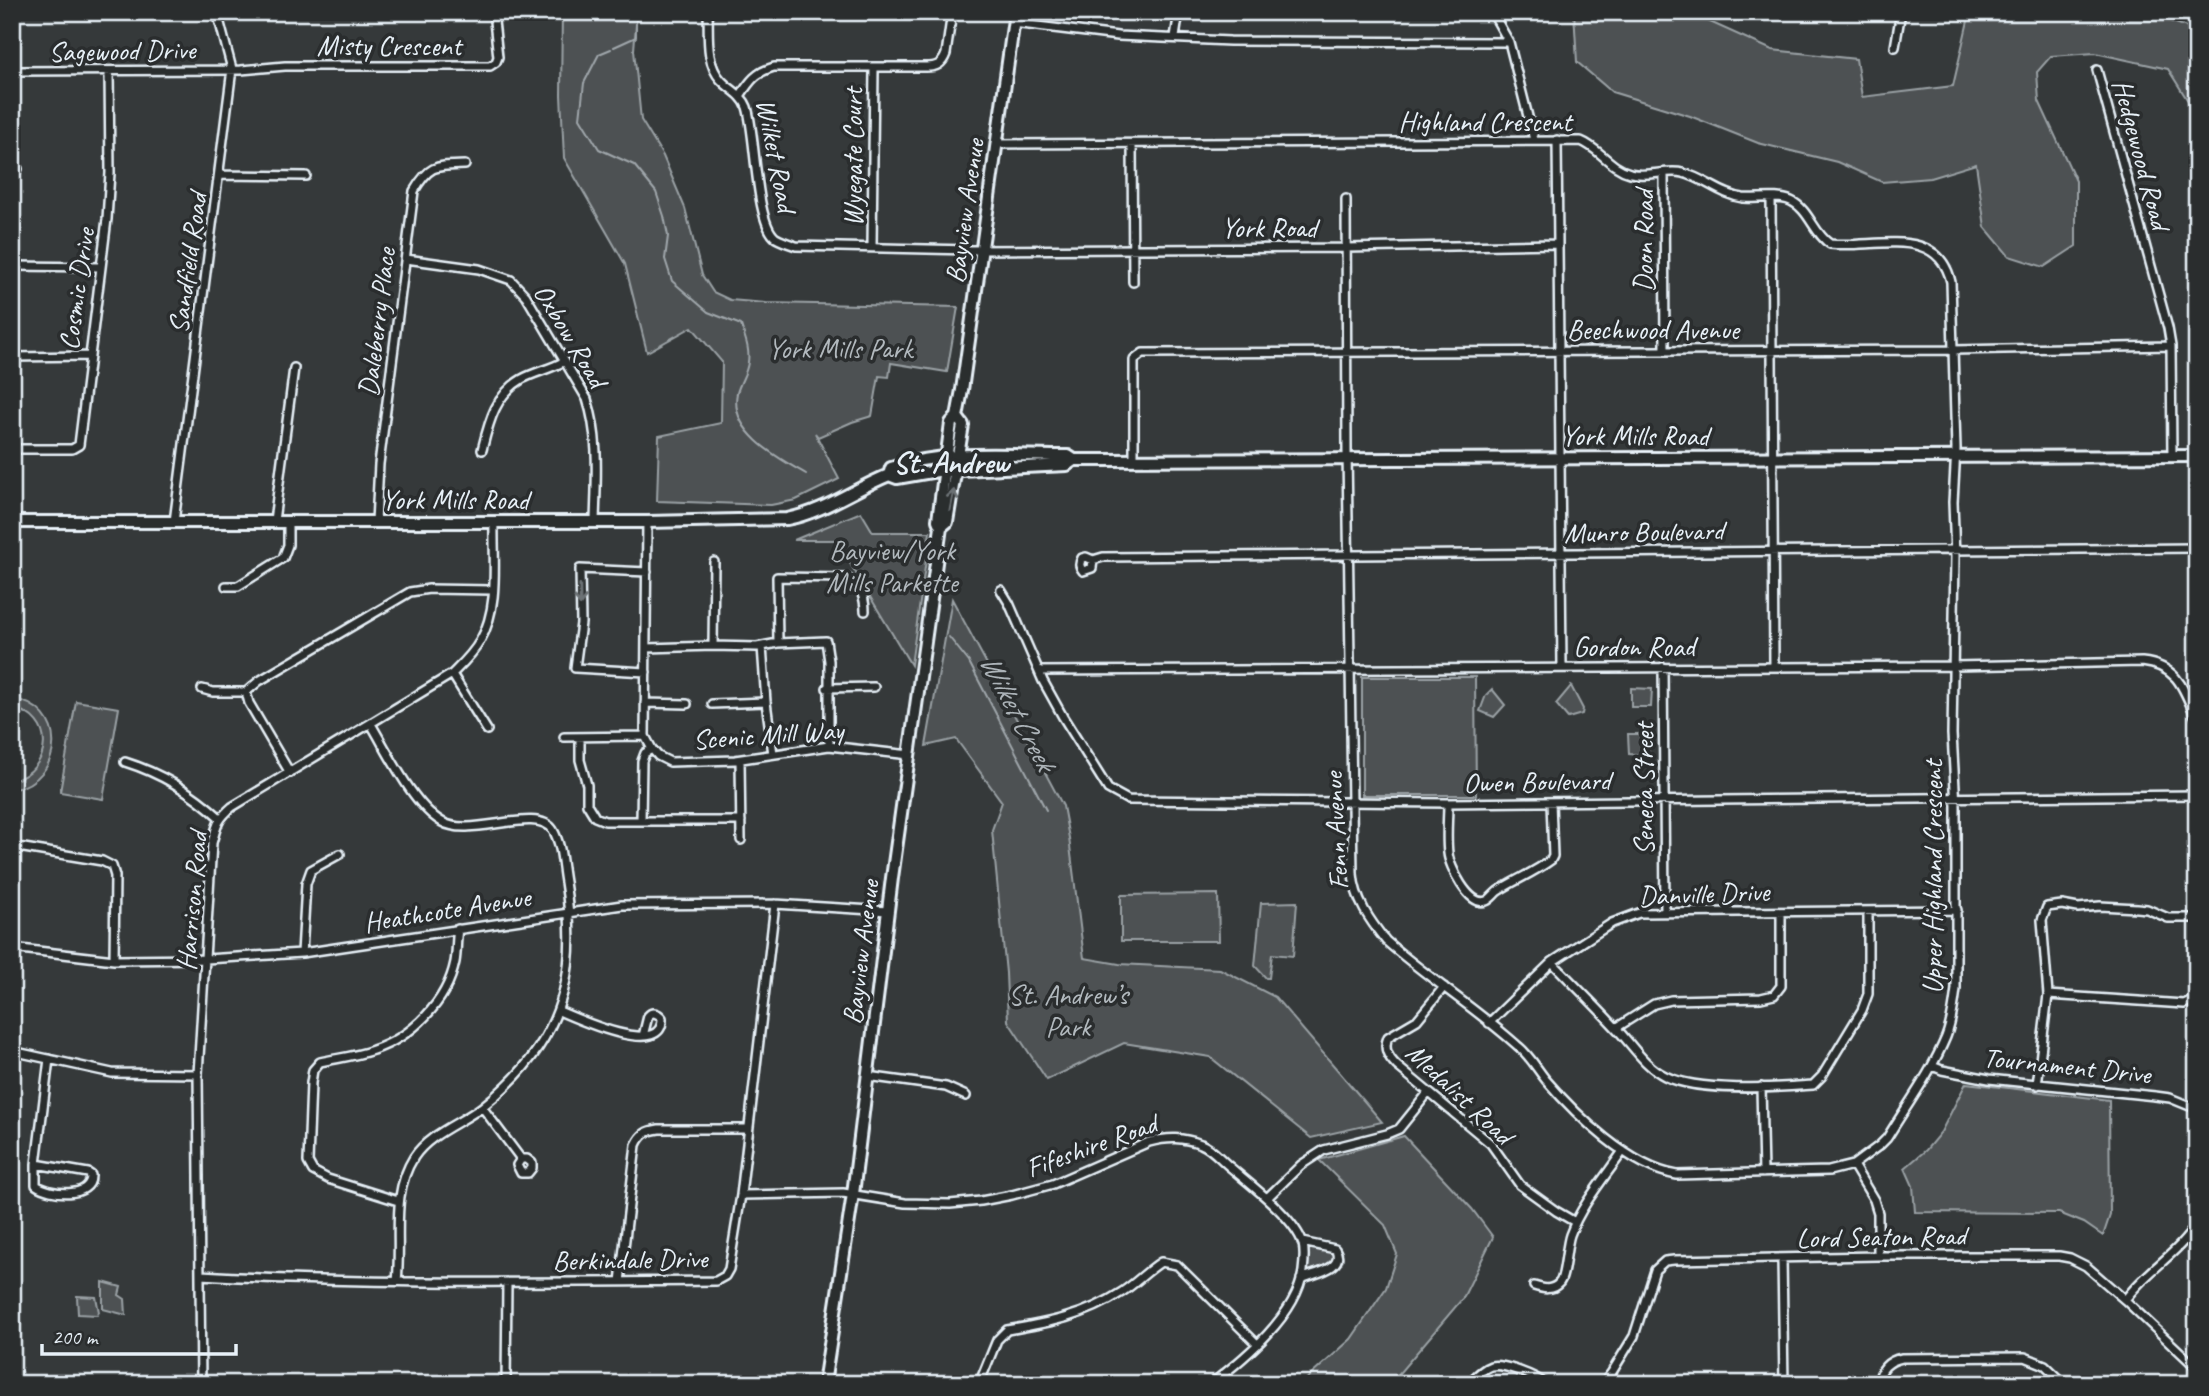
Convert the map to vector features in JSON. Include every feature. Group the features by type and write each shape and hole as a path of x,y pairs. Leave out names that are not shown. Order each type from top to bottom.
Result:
{"main road":[{"name":"Bayview Avenue","path":"824,1384 853,1194 888,911 941,527 937,520 945,456 951,423 957,417 1014,18"},
{"name":"Bayview Avenue","path":"941,527 947,522 957,470 963,425 957,417"},
{"name":"York Mills Road","path":"12,522 647,522 787,519 805,516 824,508 889,475 891,468 913,460 945,456 1068,456 1074,460 2197,456"},
{"path":"2184,457 2197,463"},
{"name":"York Mills Road","path":"889,475 897,478 944,470 1067,465 1074,460"}],"street":[{"name":"Sandfield Road","path":"174,522 232,69 217,12"},
{"name":"Misty Crescent","path":"232,69 285,66 490,65 496,62 498,57 493,12"},
{"path":"708,12 712,65 722,81 740,96"},
{"name":"Wilket Road","path":"952,12 946,54 938,65 926,68 774,67 758,73 740,96 750,121 761,203 766,223 774,236 796,246 981,250"},
{"path":"1175,37 1179,12"},
{"path":"1492,12 1509,42 1534,140"},
{"path":"1895,47 1901,12"},
{"path":"2175,12 2197,17"},
{"path":"1014,18 1118,36 1230,41 1509,42"},
{"name":"Wyegate Court","path":"872,247 874,68"},
{"name":"Sagewood Drive","path":"12,71 232,69"},
{"name":"Hedgewood Road","path":"2097,70 2168,328 2171,346 2172,456"},
{"name":"Cosmic Drive","path":"12,449 72,449 79,445 107,219 110,71"},
{"path":"1557,140 1562,667"},
{"name":"Highland Crescent","path":"996,144 1581,141 1626,172 1681,173 1741,198 1786,199 1795,202 1830,244 1905,243 1924,247 1940,256 1947,265 1951,282 1955,457"},
{"path":"1132,145 1133,282"},
{"name":"Daleberry Place","path":"376,522 379,464 414,191 423,175 437,166 465,165"},
{"name":"Doon Road","path":"1664,174 1665,351"},
{"path":"220,175 306,176"},
{"name":"Fenn Avenue","path":"1346,199 1354,883 1371,924 1386,941 1525,1052 1592,1128 1655,1170 1677,1175 1763,1173 1829,1171 1853,1165"},
{"path":"1771,199 1774,666"},
{"name":"York Road","path":"981,250 1557,244"},
{"name":"Oxbow Road","path":"406,259 479,269 504,276 526,296 587,399 592,415 595,433 595,522"},
{"path":"12,266 100,267"},
{"name":"Beechwood Avenue","path":"1134,460 1134,360 1143,353 1953,350 2171,346"},
{"path":"12,357 88,356"},
{"path":"482,450 491,413 503,395 521,380 563,362"},
{"path":"274,522 293,369"},
{"name":"Upper Highland Crescent","path":"1853,1165 1887,1138 1932,1066 1952,1017 1957,977 1952,734 1955,457"},
{"name":"Harrison Road","path":"201,1384 198,1074 212,843 220,818 232,807 452,674 475,650 490,617 494,521"},
{"path":"226,586 238,586 283,558 288,545 288,522"},
{"path":"641,821 642,761 645,752 652,749 645,736 647,522"},
{"name":"Munro Boulevard","path":"1093,560 1103,557 2197,548"},
{"path":"713,646 714,562"},
{"path":"646,673 575,668 580,623 580,569 647,572"},
{"path":"778,643 777,578 847,578 854,582 861,592 865,611"},
{"path":"202,689 213,692 246,692 259,681 410,592 429,589 492,590"},
{"name":"Owen Boulevard","path":"1001,590 1063,717 1108,789 1123,799 1448,803 2197,795"},
{"path":"647,648 751,647 826,641 829,661 829,746"},
{"path":"762,646 773,754"},
{"name":"Gordon Road","path":"1039,671 2153,663 2172,673 2181,684 2197,720"},
{"name":"Seneca Street","path":"1663,667 1665,911"},
{"path":"452,674 487,730"},
{"path":"828,688 874,687"},
{"path":"246,692 249,703 290,773"},
{"path":"712,705 766,702"},
{"path":"646,703 687,704"},
{"path":"371,724 426,811 441,822 453,828 468,829 543,821 552,828 558,841 570,912 569,975 559,1011 544,1041 507,1085 482,1107 431,1140 416,1154 402,1178 398,1201 397,1281"},
{"path":"564,737 645,736"},
{"path":"580,737 580,760 587,785 587,804 595,817 605,821 741,821"},
{"name":"Scenic Mill Way","path":"652,749 658,756 670,762 740,760 829,746 910,755"},
{"path":"740,760 741,840"},
{"path":"125,762 148,770 202,801 220,818"},
{"path":"1448,803 1447,850 1451,867 1469,895 1483,902 1553,856 1551,802"},
{"path":"12,846 102,861 113,866 114,960"},
{"path":"302,953 306,884 311,870 340,854"},
{"name":"Heathcote Avenue","path":"12,948 114,960 206,959 302,953 622,905 775,904 888,911"},
{"name":"Berkindale Drive","path":"201,1275 320,1282 507,1283 716,1281 725,1276 729,1269 741,1195 775,904"},
{"path":"2037,1085 2048,995 2042,920 2046,910 2050,906 2062,905 2078,908 2100,906 2147,909 2168,918 2197,918"},
{"name":"Danville Drive","path":"1489,1023 1552,962 1612,923 1639,912 1957,910"},
{"path":"1552,962 1654,1069 1669,1078 1692,1085 1712,1087 1813,1085 1822,1076 1866,1002 1870,979 1868,911"},
{"path":"1616,1028 1661,1002 1679,999 1770,998 1781,986 1780,912"},
{"path":"398,1201 328,1179 313,1171 308,1162 313,1070 320,1062 372,1051 387,1045 412,1028 434,1007 448,983 455,961 458,929"},
{"name":"Medalist Road","path":"1444,987 1417,1020 1393,1033 1386,1043 1386,1051 1391,1061 1490,1144 1520,1185 1575,1222"},
{"path":"2048,995 2184,1004 2197,998"},
{"path":"559,1011 620,1034 643,1036"},
{"path":"12,1051 112,1073 198,1074"},
{"path":"36,1164 88,1173 91,1175 91,1182 86,1189 73,1192 43,1190 36,1185 36,1164 49,1059"},
{"name":"Tournament Drive","path":"1932,1066 1977,1077 2170,1098 2197,1109"},
{"path":"867,1076 946,1087 966,1096"},
{"path":"1761,1087 1763,1173"},
{"path":"1267,1198 1300,1164 1324,1150 1399,1129 1428,1093"},
{"path":"482,1107 522,1159"},
{"path":"620,1282 636,1145 641,1135 648,1130 659,1129 748,1129"},
{"name":"Fifeshire Road","path":"741,1195 853,1194 905,1203 950,1204 981,1201 1052,1184 1149,1143 1175,1137 1203,1145 1267,1198 1292,1226 1302,1242"},
{"path":"1534,1286 1544,1289 1554,1287 1562,1279 1567,1244 1575,1222 1623,1151"},
{"path":"1853,1165 1874,1200 1878,1213 1878,1256"},
{"path":"2125,1300 2150,1272 2181,1245 2197,1223"},
{"path":"1211,1384 1257,1344 1286,1310 1301,1279 1304,1262 1302,1242 1335,1249 1338,1261 1332,1269 1301,1279"},
{"name":"Lord Seaton Road","path":"1603,1384 1634,1336 1653,1275 1659,1265 1674,1260 1878,1256 2070,1258 2086,1266 2197,1368"},
{"path":"1782,1259 1784,1384"},
{"path":"979,1384 1001,1334 1007,1330 1025,1329 1074,1316 1124,1291 1161,1262 1177,1265 1257,1344"},
{"path":"506,1384 507,1283"},
{"path":"1878,1384 1881,1371 1892,1360 2007,1356 2034,1360 2045,1365 2065,1384"},
{"path":"1468,1384 1483,1370 1499,1366 1533,1377 1545,1384"}],"green space":[{"name":"York Mills Park","path":"562,12 637,12 634,50 641,120 663,156 685,208 702,275 713,292 730,300 766,303 958,307 947,372 891,363 889,377 879,376 872,416 818,437 815,433 839,479 796,500 771,505 657,501 659,436 721,423 722,362 692,327 647,352 625,264 564,158 561,95"},
{"path":"1574,12 1688,12 1772,50 1856,59 1862,97 1953,86 1970,12 2145,12 2184,26 2197,34 2197,168 2191,154 2195,112 2168,69 2095,53 2051,56 2037,72 2039,101 2076,181 2076,246 2044,267 2009,256 1985,227 1976,164 1930,178 1882,182 1837,162 1758,143 1690,116 1612,92 1577,62"},
{"name":"Bayview/York Mills Parkette","path":"861,512 873,532 930,532 911,665 836,540 794,540"},
{"name":"St. Andrew’s Park","path":"952,599 1063,806 1084,958 1119,964 1220,969 1275,997 1382,1122 1311,1138 1210,1057 1124,1043 1047,1080 1008,1021 992,830 1002,802 956,739 926,746"},
{"path":"1362,677 1475,677 1476,795 1362,795"},
{"path":"1571,686 1583,709 1582,714 1568,718 1556,704"},
{"path":"1631,688 1652,689 1651,707 1631,707"},
{"path":"1492,689 1505,705 1494,717 1480,711 1486,695"},
{"path":"12,699 30,704 43,715 51,728 53,743 43,772 30,783 12,790 12,781 26,775 35,766 42,755 44,743 36,722 26,713 12,708"},
{"path":"76,701 119,708 103,799 60,792"},
{"path":"1628,734 1649,734 1647,755 1629,754"},
{"path":"1218,894 1219,941 1121,941 1121,895"},
{"path":"1297,902 1293,956 1272,954 1269,978 1266,978 1255,966 1261,903"},
{"path":"1966,1083 2109,1100 2110,1215 2103,1236 2084,1223 2059,1213 1915,1212 1913,1186 1905,1168 1926,1150 1941,1132"},
{"path":"1404,1136 1472,1209 1493,1237 1463,1298 1390,1384 1301,1384 1351,1339 1386,1288 1397,1254 1385,1225 1319,1160"},
{"path":"1307,1246 1330,1250 1334,1255 1333,1261 1308,1271"},
{"path":"103,1282 121,1287 119,1295 125,1299 126,1315 103,1309"},
{"path":"77,1296 96,1297 99,1312 97,1315 78,1314"}],"waterway":[{"name":"Wilket Creek","path":"614,47 636,37 636,12"},
{"name":"Wilket Creek","path":"611,49 599,54 584,83 580,118 599,149 634,165 656,192 668,236 665,259 672,281 708,312 741,325 748,357 737,393 740,420 748,432 770,452 806,474"},
{"name":"Wilket Creek","path":"949,637 969,662 1046,810"}],"district":[{"name":"St. Andrew","path":"951,463"}]}
